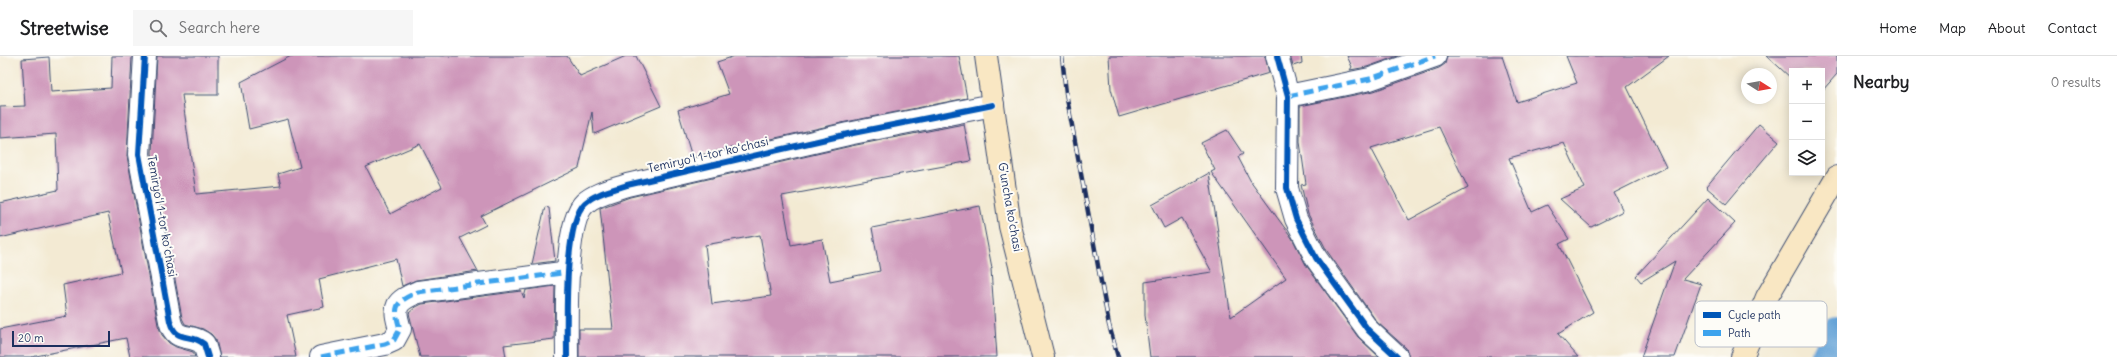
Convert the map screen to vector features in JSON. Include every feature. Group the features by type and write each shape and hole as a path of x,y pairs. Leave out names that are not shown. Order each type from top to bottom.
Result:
{"street":[{"name":"Temiryoʻl 1-tor koʻchasi","path":"145,56 139,154 170,321 173,332 178,335 195,339 204,344 208,357"},
{"name":"G'uncha ko'chasi","path":"986,56 1010,226 1043,357"},
{"path":"1276,56 1288,96 1288,188 1296,220 1316,258 1368,330 1397,357"},
{"path":"1288,96 1370,79 1436,56"},
{"name":"Temiryoʻl 1-tor koʻchasi","path":"567,357 569,246 574,221 583,204 595,196 627,185 848,134 994,105"},
{"path":"1765,301 1837,177"},
{"path":"321,357 385,344 394,340 400,329 395,314 398,303 402,298 418,292 569,272"},
{"path":"1742,357 1746,347"}],"building":[{"path":"112,56 132,56 127,156 158,325 162,335 169,343 176,347 193,352 195,357 130,357 126,338 31,357 0,357 0,329 67,316 63,285 121,272 108,213 0,238 0,203 58,190 56,134 0,138 0,107 25,106 22,59 49,57 51,92 111,88"},
{"path":"157,56 218,56 218,95 182,95 196,194 281,186 278,174 300,167 288,119 249,129 241,82 291,56 567,56 580,76 626,56 636,56 661,106 594,134 592,112 579,168 481,216 486,225 460,238 478,271 416,280 402,286 396,259 319,279 324,307 287,315 296,357 220,357 216,340 211,334 203,329 185,324 182,318 152,153","holes":["420,144 442,187 390,214 366,167"]},
{"path":"735,56 959,56 967,98 846,122 692,157 678,110 729,94 717,62"},
{"path":"1109,56 1265,56 1269,73 1119,117 1111,89"},
{"path":"1290,56 1301,56 1302,63 1293,66"},
{"path":"1347,56 1398,56 1367,67 1350,70 1352,67"},
{"path":"1447,56 1502,56 1517,102 1577,83 1566,56 1669,56 1627,87 1666,167 1614,193 1623,211 1591,227 1560,199 1585,188 1564,143 1509,158 1532,212 1547,205 1569,239 1559,244 1593,312 1558,334 1578,357 1409,357 1406,348 1377,322 1327,251 1308,214 1301,185 1306,184 1300,142 1300,106 1374,91 1439,68 1445,64","holes":["1439,127 1468,188 1409,220 1371,148"]},
{"path":"1767,56 1837,56 1837,74 1825,88 1825,68 1789,68 1789,76"},
{"path":"964,124 971,161 782,196 791,245 822,239 830,281 880,271 872,228 980,206 992,268 997,357 579,357 579,329 613,329 600,208 630,197 851,146","holes":["760,235 771,296 712,304 705,245"]},
{"path":"1759,124 1779,141 1726,204 1706,187"},
{"path":"1227,130 1243,154 1238,157 1250,180 1292,238 1306,265 1358,337 1379,357 1150,357 1145,315 1145,282 1212,272 1182,218 1164,228 1152,205 1209,173 1231,317 1286,278 1211,172 1215,170 1201,143"},
{"path":"1708,198 1735,223 1683,279 1701,284 1675,357 1641,357 1675,261 1641,282 1636,276"},
{"path":"545,207 549,208 555,261 532,264"},
{"path":"555,286 554,339 504,345 506,357 420,357 409,313 416,307 422,304 521,291 524,298 526,290"}],"waterway":[{"path":"1827,357 1837,334"}],"railway":[{"path":"1062,56 1066,93 1109,325 1118,357"}],"marked path":[{"path":"1288,96 1370,79 1435,56"},
{"path":"321,357 385,344 394,340 400,329 397,315 398,306 404,299 418,292 569,272"}],"cycle path":[{"path":"145,56 139,154 170,321 176,333 204,344 208,357"},
{"path":"1277,56 1288,96 1287,188 1296,219 1316,258 1368,330 1397,357"},
{"path":"567,357 568,276 573,231 578,214 585,203 594,197 627,185 848,134 993,105"}]}
